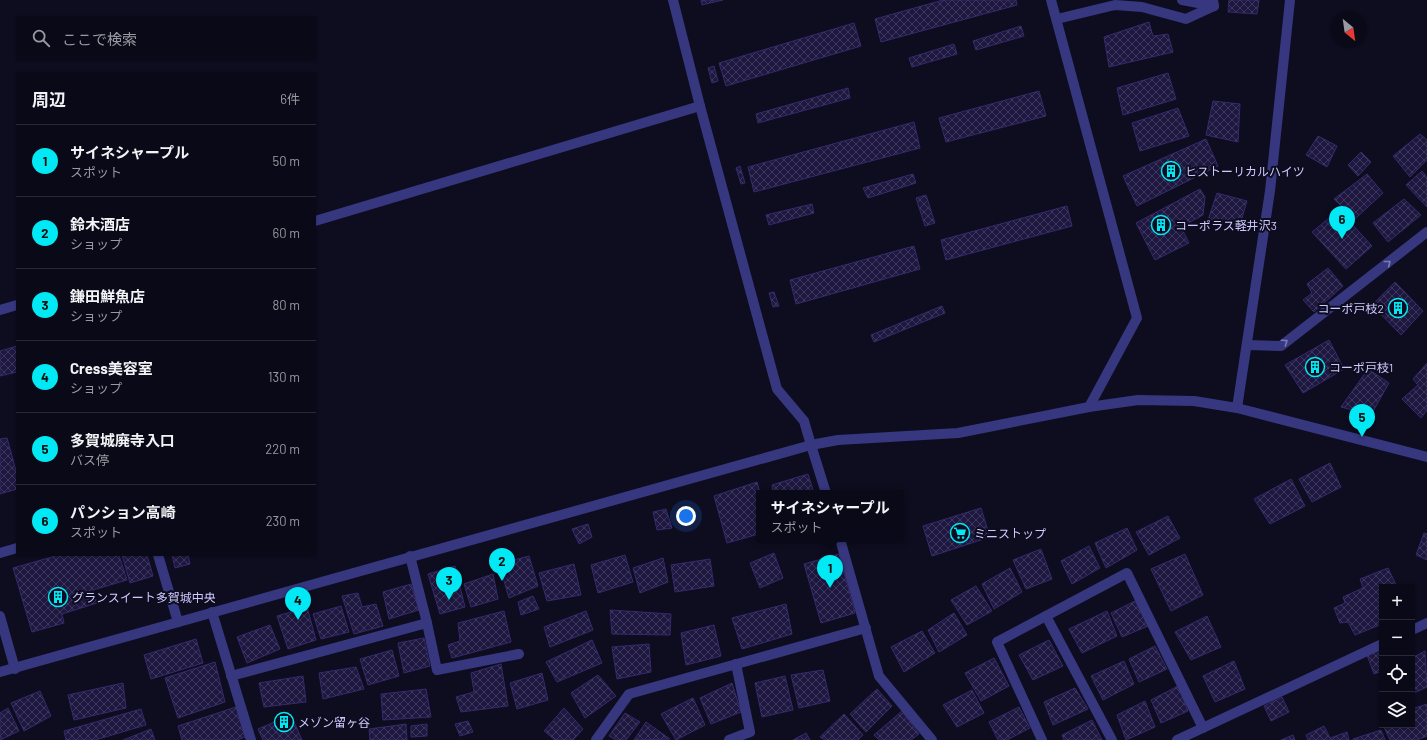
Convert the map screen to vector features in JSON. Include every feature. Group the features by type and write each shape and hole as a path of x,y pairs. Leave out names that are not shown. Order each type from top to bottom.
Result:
{"street":[{"path":"673,0 700,106 777,388 804,421 825,490"},
{"path":"1051,0 1107,213 1137,318 1090,407"},
{"path":"1182,0 1214,3"},
{"path":"1237,408 1248,345 1270,191 1290,0"},
{"path":"1057,19 1115,5 1142,7 1186,19 1214,3"},
{"path":"316,221 700,106"},
{"path":"1248,345 1281,346 1427,232"},
{"path":"0,310 16,305"},
{"path":"0,672 410,556 811,445 838,440 958,433 1090,407 1138,400 1194,401 1237,408 1427,457"},
{"path":"841,542 879,676 932,740"},
{"path":"0,553 16,548"},
{"path":"158,556 178,622"},
{"path":"410,556 428,623 437,670 519,654"},
{"path":"1042,740 996,642 1127,573 1203,728"},
{"path":"212,612 251,740"},
{"path":"0,616 15,669"},
{"path":"1046,616 1112,740"},
{"path":"231,676 428,623"},
{"path":"1415,629 1427,623"},
{"path":"596,740 629,694 866,628"},
{"path":"1177,740 1379,645"},
{"path":"729,740 750,732 736,664"}],"building":[{"path":"701,0 723,0 702,5"},
{"path":"943,0 1016,0 1017,5 881,42 875,19"},
{"path":"1229,0 1259,0 1257,14 1228,12"},
{"path":"1149,22 1153,36 1168,34 1173,52 1109,67 1104,37"},
{"path":"854,23 861,46 726,86 719,63"},
{"path":"1021,26 1024,36 976,50 973,41"},
{"path":"954,44 957,54 912,67 909,58"},
{"path":"714,66 718,81 712,83 708,68"},
{"path":"1168,73 1176,99 1123,115 1117,88"},
{"path":"848,88 850,98 758,123 756,114"},
{"path":"1039,91 1046,116 946,142 939,118"},
{"path":"1213,101 1240,104 1238,142 1206,135"},
{"path":"1178,108 1189,136 1140,151 1132,123"},
{"path":"914,122 920,148 754,192 748,167"},
{"path":"1420,134 1427,140 1427,160 1410,177 1393,156"},
{"path":"1318,136 1337,146 1327,167 1306,155"},
{"name":"ヒストーリカルハイツ","path":"1206,139 1218,166 1137,206 1123,176"},
{"path":"1361,152 1371,162 1358,176 1348,165"},
{"path":"740,166 745,183 741,184 736,168"},
{"path":"1422,171 1427,177 1427,207 1406,185"},
{"path":"913,174 916,183 868,198 863,188"},
{"path":"1367,174 1383,193 1355,219 1334,199"},
{"name":"コーポラス軽井沢3","path":"1200,189 1205,197 1203,215 1181,227 1189,243 1155,260 1136,223"},
{"path":"1217,193 1247,201 1240,225 1208,220"},
{"path":"926,195 935,223 925,226 916,198"},
{"path":"1404,199 1421,215 1388,242 1373,223"},
{"path":"812,204 814,213 769,225 766,215"},
{"path":"1067,206 1072,226 946,260 941,240"},
{"path":"1339,210 1372,246 1346,269 1312,232"},
{"path":"914,246 920,269 796,304 790,280"},
{"path":"1328,268 1343,286 1314,312 1303,300 1312,293 1307,284"},
{"name":"コーポ戸枝2","path":"1395,282 1423,311 1401,335 1372,305"},
{"path":"774,292 779,306 773,307 769,293"},
{"path":"942,306 945,313 874,342 871,335"},
{"name":"コーポ戸枝1","path":"1329,340 1344,369 1303,393 1285,365"},
{"path":"16,346 16,372 0,376 0,351"},
{"path":"1427,363 1427,410 1421,418 1402,399 1418,385 1413,379"},
{"path":"1368,369 1389,383 1371,415 1341,407"},
{"path":"7,438 16,470 16,489 0,494 0,439"},
{"path":"1330,463 1341,487 1312,502 1299,479"},
{"path":"808,474 813,490 773,490 772,485"},
{"path":"1291,479 1305,506 1270,524 1254,499"},
{"path":"757,482 759,490 756,490 756,535 727,543 714,496"},
{"path":"981,508 990,537 932,556 923,526"},
{"path":"666,509 672,528 657,530 653,512"},
{"path":"1168,516 1180,538 1149,555 1136,532"},
{"path":"588,524 592,537 579,544 572,529"},
{"path":"1127,528 1137,550 1106,568 1095,543"},
{"path":"1424,533 1427,534 1427,560 1416,555"},
{"path":"1089,546 1100,568 1072,584 1061,561"},
{"path":"1041,549 1052,579 1026,589 1013,560"},
{"path":"774,553 783,578 760,588 750,563"},
{"path":"839,554 855,613 821,623 804,564"},
{"path":"1185,554 1203,595 1171,611 1151,569"},
{"path":"625,555 633,582 598,593 591,565"},
{"name":"グランスイート多賀城中央","path":"55,556 119,556 127,580 93,590 97,603 62,614 64,623 32,632 13,568"},
{"path":"122,556 147,556 153,576 130,583"},
{"path":"172,556 188,556 190,564 175,568"},
{"path":"529,556 538,586 509,598 499,564"},
{"path":"663,558 668,582 640,593 633,568"},
{"path":"710,559 714,586 675,592 671,565"},
{"path":"574,564 581,595 547,601 539,573"},
{"path":"455,566 465,607 440,614 428,574"},
{"path":"1010,568 1022,592 994,609 982,584"},
{"path":"1388,568 1396,584 1379,584 1379,625 1355,635 1348,622 1340,623 1334,608 1345,603 1343,597 1363,588 1360,579"},
{"path":"493,574 498,599 471,607 464,584"},
{"path":"411,584 419,610 389,619 383,592"},
{"path":"976,586 992,611 967,625 951,600"},
{"path":"358,593 362,607 376,604 383,626 354,634 342,596"},
{"path":"533,596 539,609 521,615 518,602"},
{"path":"1135,601 1148,626 1122,637 1111,613"},
{"path":"786,604 792,634 742,649 732,618"},
{"path":"341,606 349,632 321,639 313,614"},
{"path":"307,607 316,640 288,649 277,616"},
{"path":"610,610 671,614 670,635 612,634"},
{"path":"504,611 511,642 452,658 448,645 460,641 458,623"},
{"path":"586,611 593,630 550,647 544,627"},
{"path":"1107,611 1117,636 1082,653 1069,629"},
{"path":"954,613 967,635 939,652 928,630"},
{"path":"1207,616 1221,647 1191,660 1175,632"},
{"path":"270,625 280,649 247,663 237,637"},
{"path":"714,625 721,656 686,665 681,633"},
{"path":"922,631 935,653 904,672 891,647"},
{"path":"424,638 430,666 404,673 398,643"},
{"path":"196,639 203,663 151,679 144,655"},
{"path":"592,640 602,663 557,682 546,662"},
{"path":"1049,640 1063,666 1033,680 1019,655"},
{"path":"649,644 651,672 617,679 612,647"},
{"path":"1155,646 1167,669 1139,682 1129,659"},
{"path":"392,650 399,676 368,685 360,659"},
{"path":"1379,650 1379,672 1374,674 1367,655"},
{"path":"1425,651 1427,687 1415,693 1415,692 1415,656"},
{"path":"994,658 1009,686 981,701 965,673"},
{"path":"1124,661 1134,684 1103,700 1091,676"},
{"path":"1234,661 1245,689 1215,702 1203,676"},
{"path":"215,662 225,702 178,718 165,678"},
{"path":"501,664 508,706 461,712 456,697 474,692 471,673"},
{"path":"356,667 364,689 323,699 319,673"},
{"path":"823,670 830,701 799,708 791,675"},
{"path":"542,673 548,700 517,709 510,683"},
{"path":"598,675 616,696 585,718 571,693"},
{"path":"303,676 306,702 264,707 259,683"},
{"path":"785,676 793,710 762,717 755,683"},
{"path":"123,683 126,708 74,720 68,695"},
{"path":"732,683 741,712 711,724 700,698"},
{"path":"1178,686 1188,711 1161,723 1151,700"},
{"path":"1075,688 1088,709 1053,725 1044,702"},
{"path":"426,689 431,717 383,720 381,694"},
{"path":"877,689 892,706 866,732 850,714"},
{"path":"972,690 984,713 957,727 943,705"},
{"path":"40,691 51,716 24,731 11,703"},
{"path":"1282,697 1289,712 1271,721 1264,706"},
{"path":"693,698 705,725 676,740 661,714"},
{"path":"1145,701 1155,727 1126,740 1117,715"},
{"path":"1427,704 1427,736 1417,740 1390,740 1384,728 1415,728 1415,708"},
{"path":"236,707 245,737 237,740 182,740 178,726"},
{"path":"1019,707 1030,728 1007,740 998,740 989,722"},
{"path":"8,708 19,731 0,740 0,713"},
{"path":"564,708 583,729 573,740 555,740 544,731"},
{"path":"141,709 146,725 95,740 66,740 64,731"},
{"path":"902,711 919,734 911,740 879,740 874,735"},
{"path":"625,713 640,722 626,740 616,740 609,736"},
{"path":"844,714 863,735 858,740 825,740 820,737"},
{"name":"メゾン留ヶ谷","path":"291,715 302,740 263,740 258,729"},
{"path":"1092,720 1102,740 1064,740 1062,735"},
{"path":"468,721 473,732 460,736 455,724"},
{"path":"646,722 670,739 634,740"},
{"path":"406,724 407,740 370,740 369,729"},
{"path":"427,724 427,736 411,737 411,726"},
{"path":"1324,726 1330,738 1347,732 1349,740 1308,740 1306,735"},
{"path":"151,729 155,740 123,740"},
{"path":"1381,730 1385,740 1353,740 1353,739"},
{"path":"806,733 810,740 793,740"},
{"path":"1293,735 1295,740 1281,740"}],"place":[{"name":"ヒストーリカルハイツ","path":"1171,171"},
{"name":"コーポラス軽井沢3","path":"1161,225"},
{"name":"パンション高崎","path":"1342,239"},
{"name":"コーポ戸枝2","path":"1398,308"},
{"name":"コーポ戸枝1","path":"1315,367"},
{"name":"多賀城廃寺入口","path":"1362,437"},
{"name":"ミニストップ","path":"960,533"},
{"name":"鈴木酒店","path":"502,581"},
{"name":"サイネシャープル","path":"830,588"},
{"name":"グランスイート多賀城中央","path":"58,597"},
{"name":"鎌田鮮魚店","path":"449,600"},
{"name":"Cress美容室","path":"298,620"},
{"name":"メゾン留ヶ谷","path":"284,722"}]}
